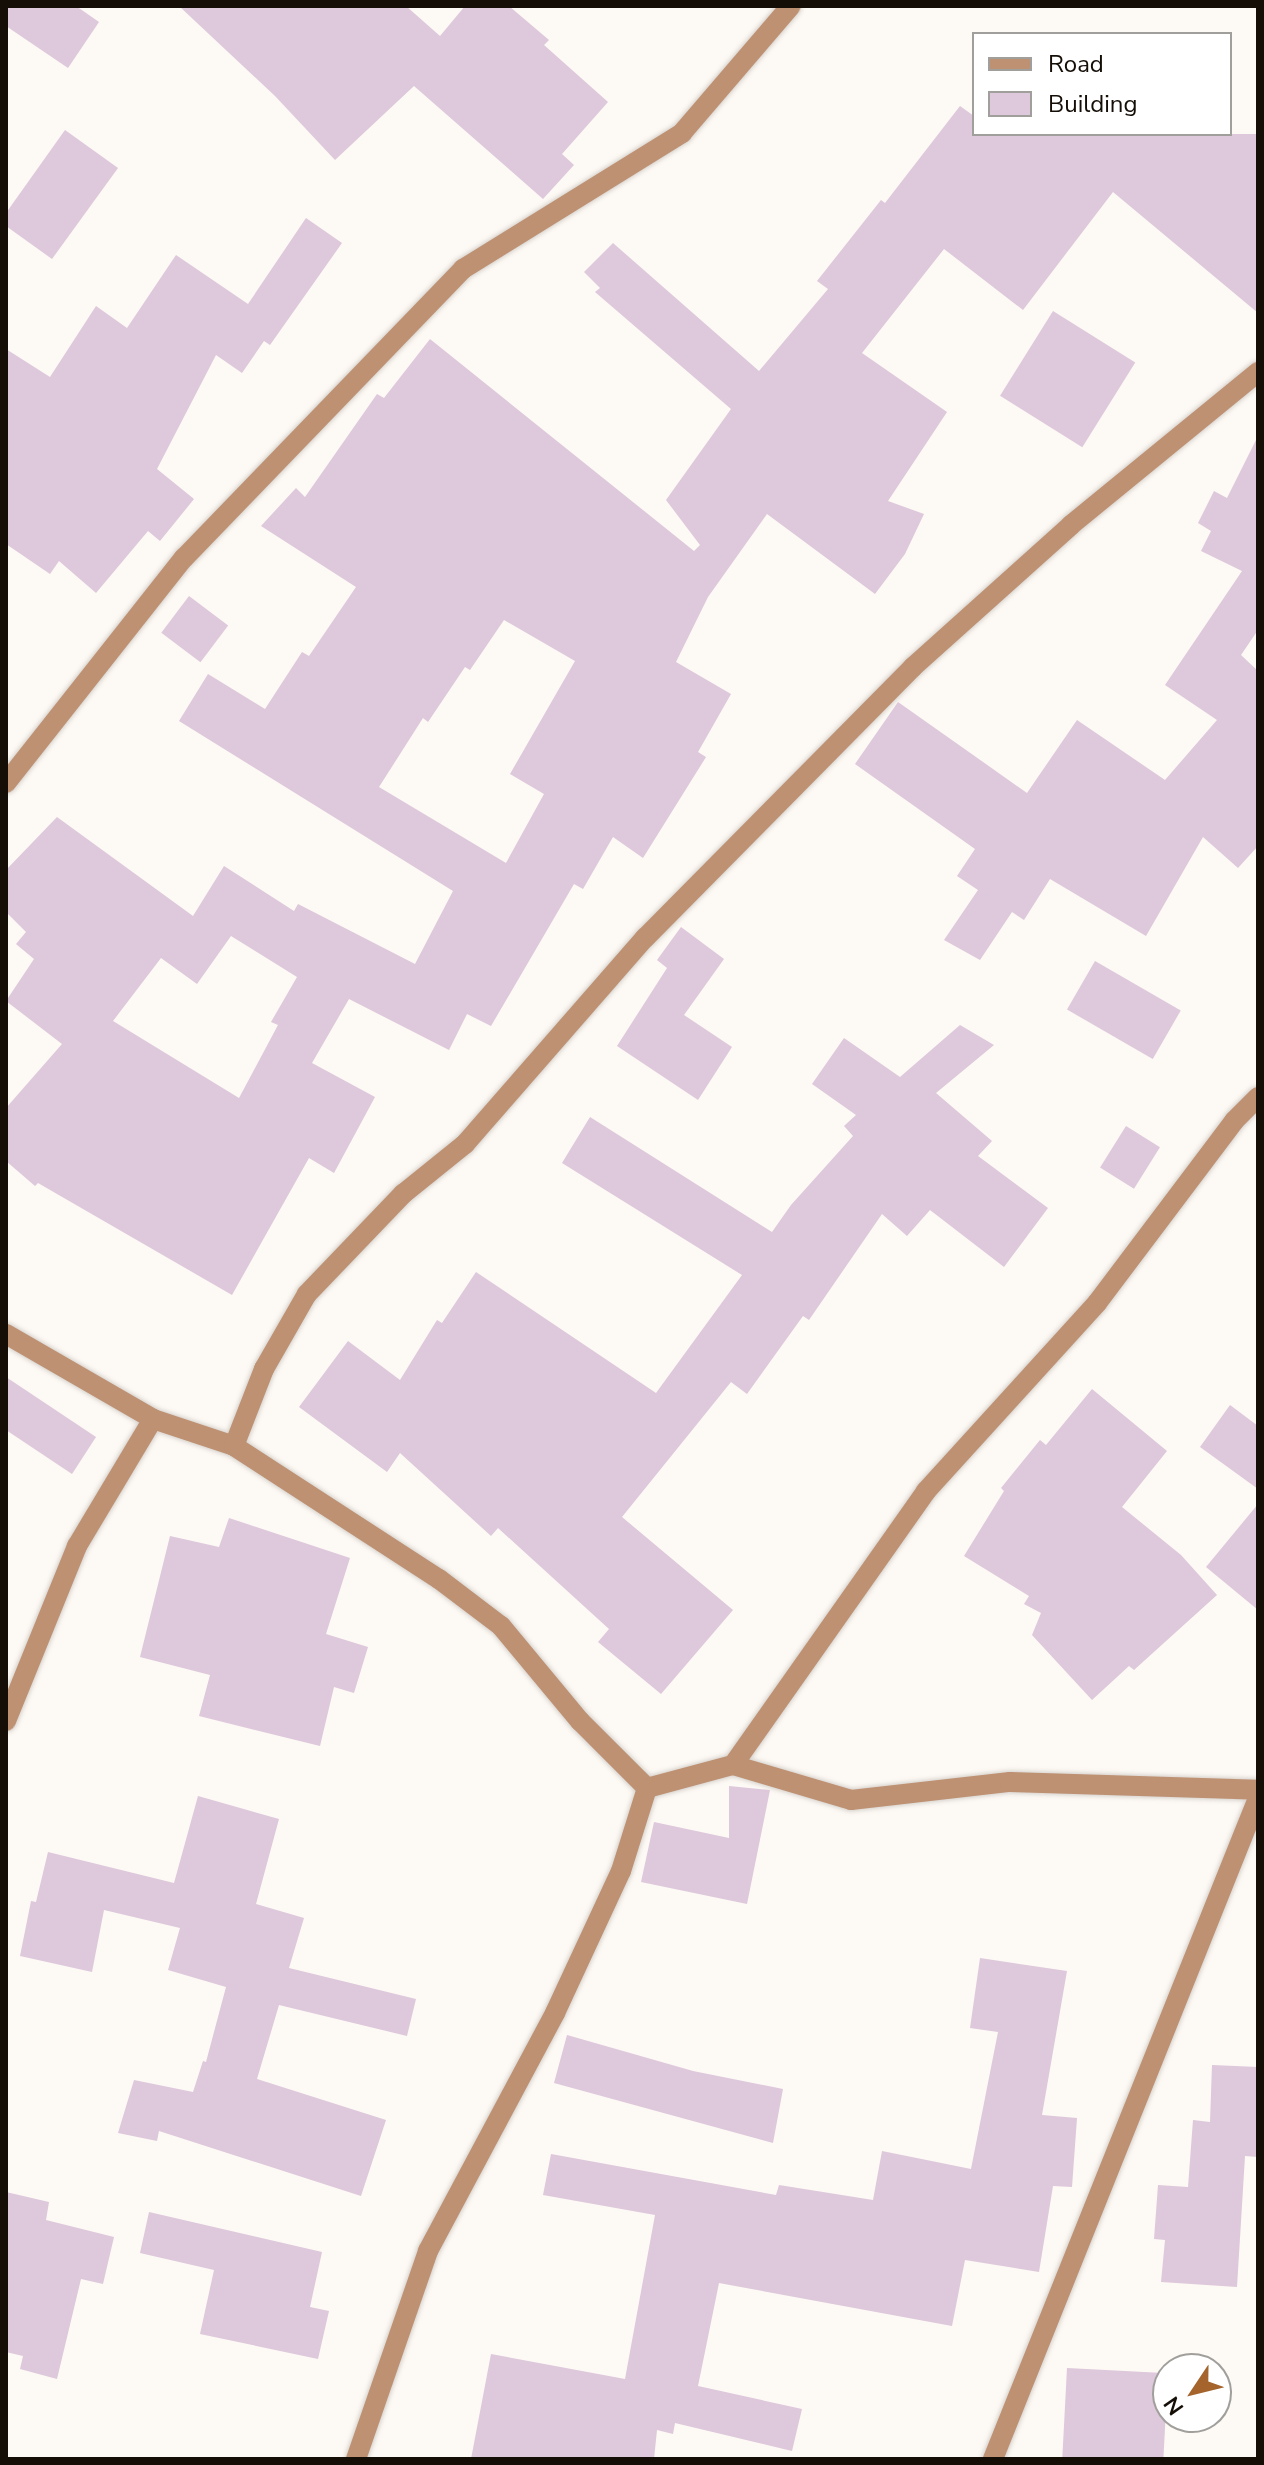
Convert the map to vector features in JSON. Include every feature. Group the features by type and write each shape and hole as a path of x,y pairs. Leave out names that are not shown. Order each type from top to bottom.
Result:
{"street":[{"path":"6,783 184,558 463,269 682,133 791,6"},
{"path":"234,1446 264,1369 307,1294 403,1194 465,1144 645,938 913,667 1071,525 1258,372"},
{"path":"733,1765 926,1491 1097,1303 1234,1121 1258,1097"},
{"path":"6,1334 153,1419 234,1446 439,1579 501,1626 580,1721 647,1788"},
{"path":"6,1721 77,1546 153,1419"},
{"path":"647,1788 733,1765 851,1800 1010,1782 1258,1790"},
{"path":"356,2459 428,2251 555,2013 621,1871 647,1788"},
{"path":"993,2459 1258,1798"}],"building":[{"path":"6,6 76,6 99,22 68,68 6,26"},
{"path":"179,6 406,6 440,36 465,6 509,6 549,40 544,45 608,102 562,154 574,165 543,199 414,86 335,160 275,96"},
{"path":"960,106 972,115 972,136 1258,134 1258,313 1113,192 1023,310 944,249 862,353 947,412 888,501 924,514 905,554 875,594 767,514 708,597 676,662 731,694 698,752 706,757 643,858 613,837 583,889 574,884 491,1026 467,1014 449,1050 349,999 312,1063 375,1097 334,1173 309,1158 232,1295 38,1183 35,1186 6,1161 6,1108 62,1044 6,1001 34,959 16,944 26,932 6,912 6,870 57,817 193,916 224,866 294,911 298,904 415,964 453,891 179,721 208,674 265,709 302,652 309,656 356,587 261,526 296,488 305,497 377,394 384,398 430,339 694,551 700,545 666,500 731,409 595,292 600,288 584,272 613,243 759,371 828,289 817,281 881,200 885,203","holes":["504,620 575,661 510,774 544,794 506,863 379,787 423,718 428,722 465,667 470,670","231,936 297,977 271,1022 278,1025 239,1098 113,1021 161,958 197,984"]},
{"path":"65,130 118,168 52,259 6,226 6,213"},
{"path":"306,218 342,243 270,345 264,341 242,373 216,355 157,469 194,499 160,541 148,531 96,593 59,561 50,574 6,544 6,349 50,377 96,306 127,328 176,255 248,304"},
{"path":"1053,311 1135,362 1082,447 1000,396"},
{"path":"1258,436 1258,630 1241,655 1258,671 1258,846 1238,868 1203,837 1146,936 1050,879 1024,920 1012,912 980,960 944,940 978,890 957,876 975,849 855,764 898,702 1027,793 1077,720 1165,780 1217,720 1165,685 1242,571 1201,551 1211,531 1198,523 1214,491 1227,498"},
{"path":"189,596 228,625 200,662 161,633"},
{"path":"681,927 724,959 684,1015 732,1047 698,1100 617,1046 667,968 657,960"},
{"path":"1095,961 1181,1010 1153,1059 1067,1009"},
{"path":"960,1025 994,1045 936,1093 992,1141 978,1156 1048,1208 1004,1267 930,1210 907,1236 882,1214 809,1320 803,1316 747,1394 731,1382 622,1517 733,1610 661,1694 598,1642 609,1629 498,1528 491,1536 400,1453 387,1472 299,1407 348,1341 400,1380 437,1320 442,1323 476,1272 656,1393 742,1275 562,1163 590,1117 772,1232 791,1205 853,1136 844,1126 856,1115 812,1084 844,1038 900,1077"},
{"path":"1126,1126 1160,1147 1134,1189 1100,1168"},
{"path":"6,1377 96,1437 72,1474 6,1430"},
{"path":"1092,1389 1167,1451 1122,1507 1181,1555 1217,1595 1134,1670 1129,1666 1092,1700 1032,1635 1041,1613 1024,1604 1029,1596 964,1556 1004,1491 1001,1488 1040,1440 1046,1445"},
{"path":"1230,1405 1258,1426 1258,1489 1200,1447"},
{"path":"1258,1504 1258,1610 1206,1567"},
{"path":"229,1518 350,1558 326,1634 368,1647 354,1693 334,1687 320,1746 199,1716 210,1675 140,1657 170,1536 219,1547"},
{"path":"729,1786 770,1790 747,1904 641,1882 654,1822 729,1838"},
{"path":"198,1796 279,1819 256,1904 304,1918 289,1968 416,1999 407,2036 279,2005 257,2079 386,2120 361,2196 159,2131 157,2141 118,2133 134,2080 193,2092 203,2061 206,2062 226,1987 168,1970 180,1928 104,1910 92,1972 20,1956 31,1901 36,1902 48,1852 174,1883"},
{"path":"980,1958 1067,1971 1042,2115 1077,2118 1072,2187 1053,2186 1039,2272 965,2260 952,2326 719,2283 698,2386 802,2409 792,2451 675,2423 673,2434 657,2430 654,2459 471,2459 491,2354 625,2379 655,2215 543,2195 551,2154 776,2195 779,2185 873,2200 882,2151 971,2169 998,2032 970,2028"},
{"path":"567,2035 693,2071 783,2089 773,2143 554,2083"},
{"path":"1212,2065 1258,2067 1258,2157 1245,2156 1237,2287 1161,2282 1165,2240 1154,2239 1158,2185 1188,2187 1193,2120 1210,2122"},
{"path":"6,2192 49,2202 46,2220 114,2237 103,2284 81,2279 57,2379 20,2369 23,2356 6,2352"},
{"path":"149,2212 322,2252 310,2307 329,2311 318,2359 200,2334 214,2270 140,2253"},
{"path":"1067,2368 1152,2372 1152,2433 1165,2433 1163,2459 1062,2459"}]}
